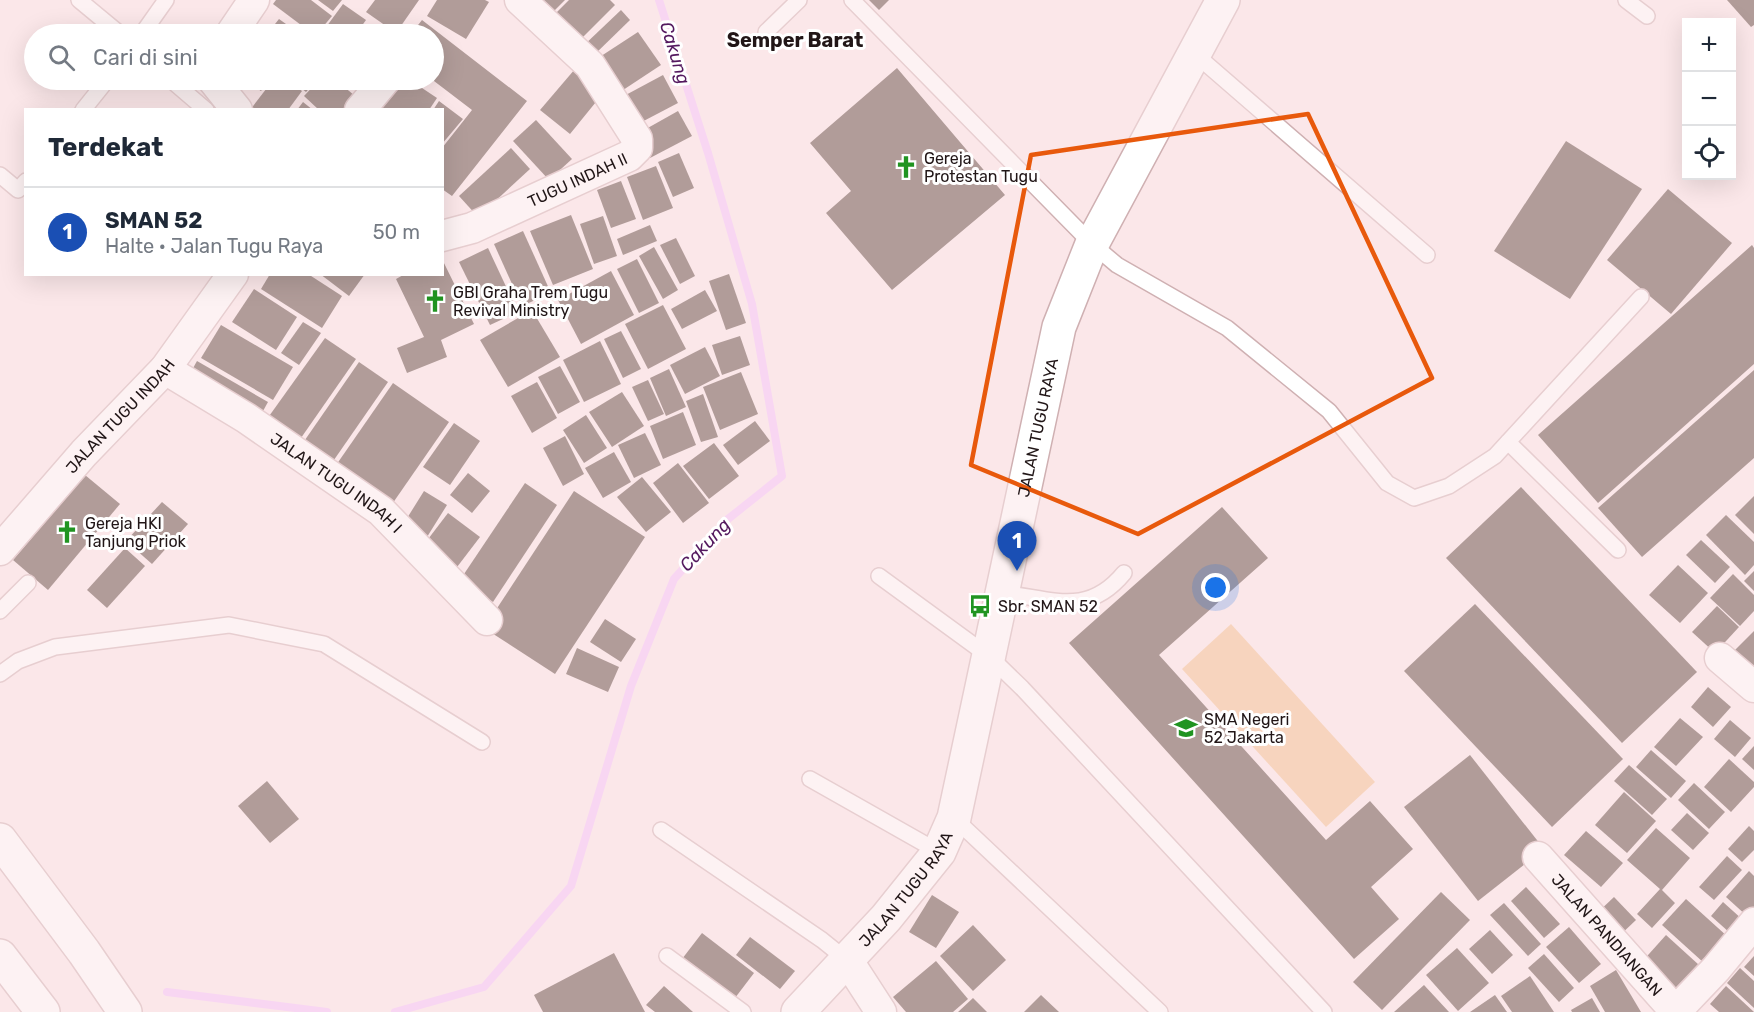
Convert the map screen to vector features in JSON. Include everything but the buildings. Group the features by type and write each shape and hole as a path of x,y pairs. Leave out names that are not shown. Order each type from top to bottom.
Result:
{"main road":[{"name":"JALAN TUGU RAYA","path":"798,1012 848,961 939,852 954,818 1059,327 1092,244 1223,0"},
{"path":"0,840 84,952 125,1012"},
{"path":"0,956 43,1012"}],"street":[{"path":"238,24 254,0"},
{"name":"TUGU INDAH II","path":"444,235 472,228 629,156 637,148 637,139 590,65 520,0"},
{"path":"221,90 235,108"},
{"path":"362,108 377,90"},
{"name":"JALAN TUGU INDAH","path":"0,550 84,453 165,369 232,276"},
{"name":"JALAN TUGU INDAH I","path":"165,369 246,418 381,511 487,620"},
{"path":"1720,658 1754,687"},
{"name":"JALAN PANDIANGAN","path":"1538,857 1675,1012"},
{"path":"1675,1012 1716,969 1754,923"},
{"path":"848,961 881,1012"}],"lane":[{"path":"79,0 108,24"},
{"path":"149,24 166,0"},
{"path":"766,32 799,0"},
{"path":"852,0 1064,212 1092,244 1117,265 1227,328 1329,411 1387,483 1414,498 1449,486 1495,456 1641,297"},
{"path":"1626,0 1647,16"},
{"path":"1195,54 1427,255"},
{"path":"85,108 99,90"},
{"path":"183,90 204,108"},
{"path":"0,175 23,189"},
{"path":"1508,442 1618,550"},
{"path":"1001,593 1069,602 1086,600 1095,598 1111,588 1124,573"},
{"path":"879,576 990,657 1022,688 1324,1012"},
{"path":"0,611 28,583"},
{"path":"0,674 18,661 55,647 229,625 324,644 482,742"},
{"path":"810,779 939,852"},
{"path":"954,818 1160,1012"},
{"path":"661,830 822,940 848,961"},
{"path":"667,956 743,1012"}],"highlighted area":[{"path":"1308,114 1432,378 1138,534 971,465 1031,155"}],"shaded area":[{"path":"1231,624 1375,782 1326,827 1182,669"}],"waterway":[{"name":"Cakung","path":"395,1012 484,987 571,886 631,686 674,579 728,519 782,476 752,304 708,153 659,0"},
{"name":"Cakung","path":"167,992 327,1012"}],"place":[{"name":"Gereja Protestan Tugu","path":"906,167"},
{"name":"GBI Graha Trem Tugu Revival Ministry","path":"435,301"},
{"name":"Gereja HKI Tanjung Priok","path":"67,532"},
{"name":"SMAN 52","path":"1017,571"},
{"name":"Sbr. SMAN 52","path":"980,606"},
{"name":"SMA Negeri 52 Jakarta","path":"1186,728"}],"district":[{"name":"Semper Barat","path":"795,40"}]}
